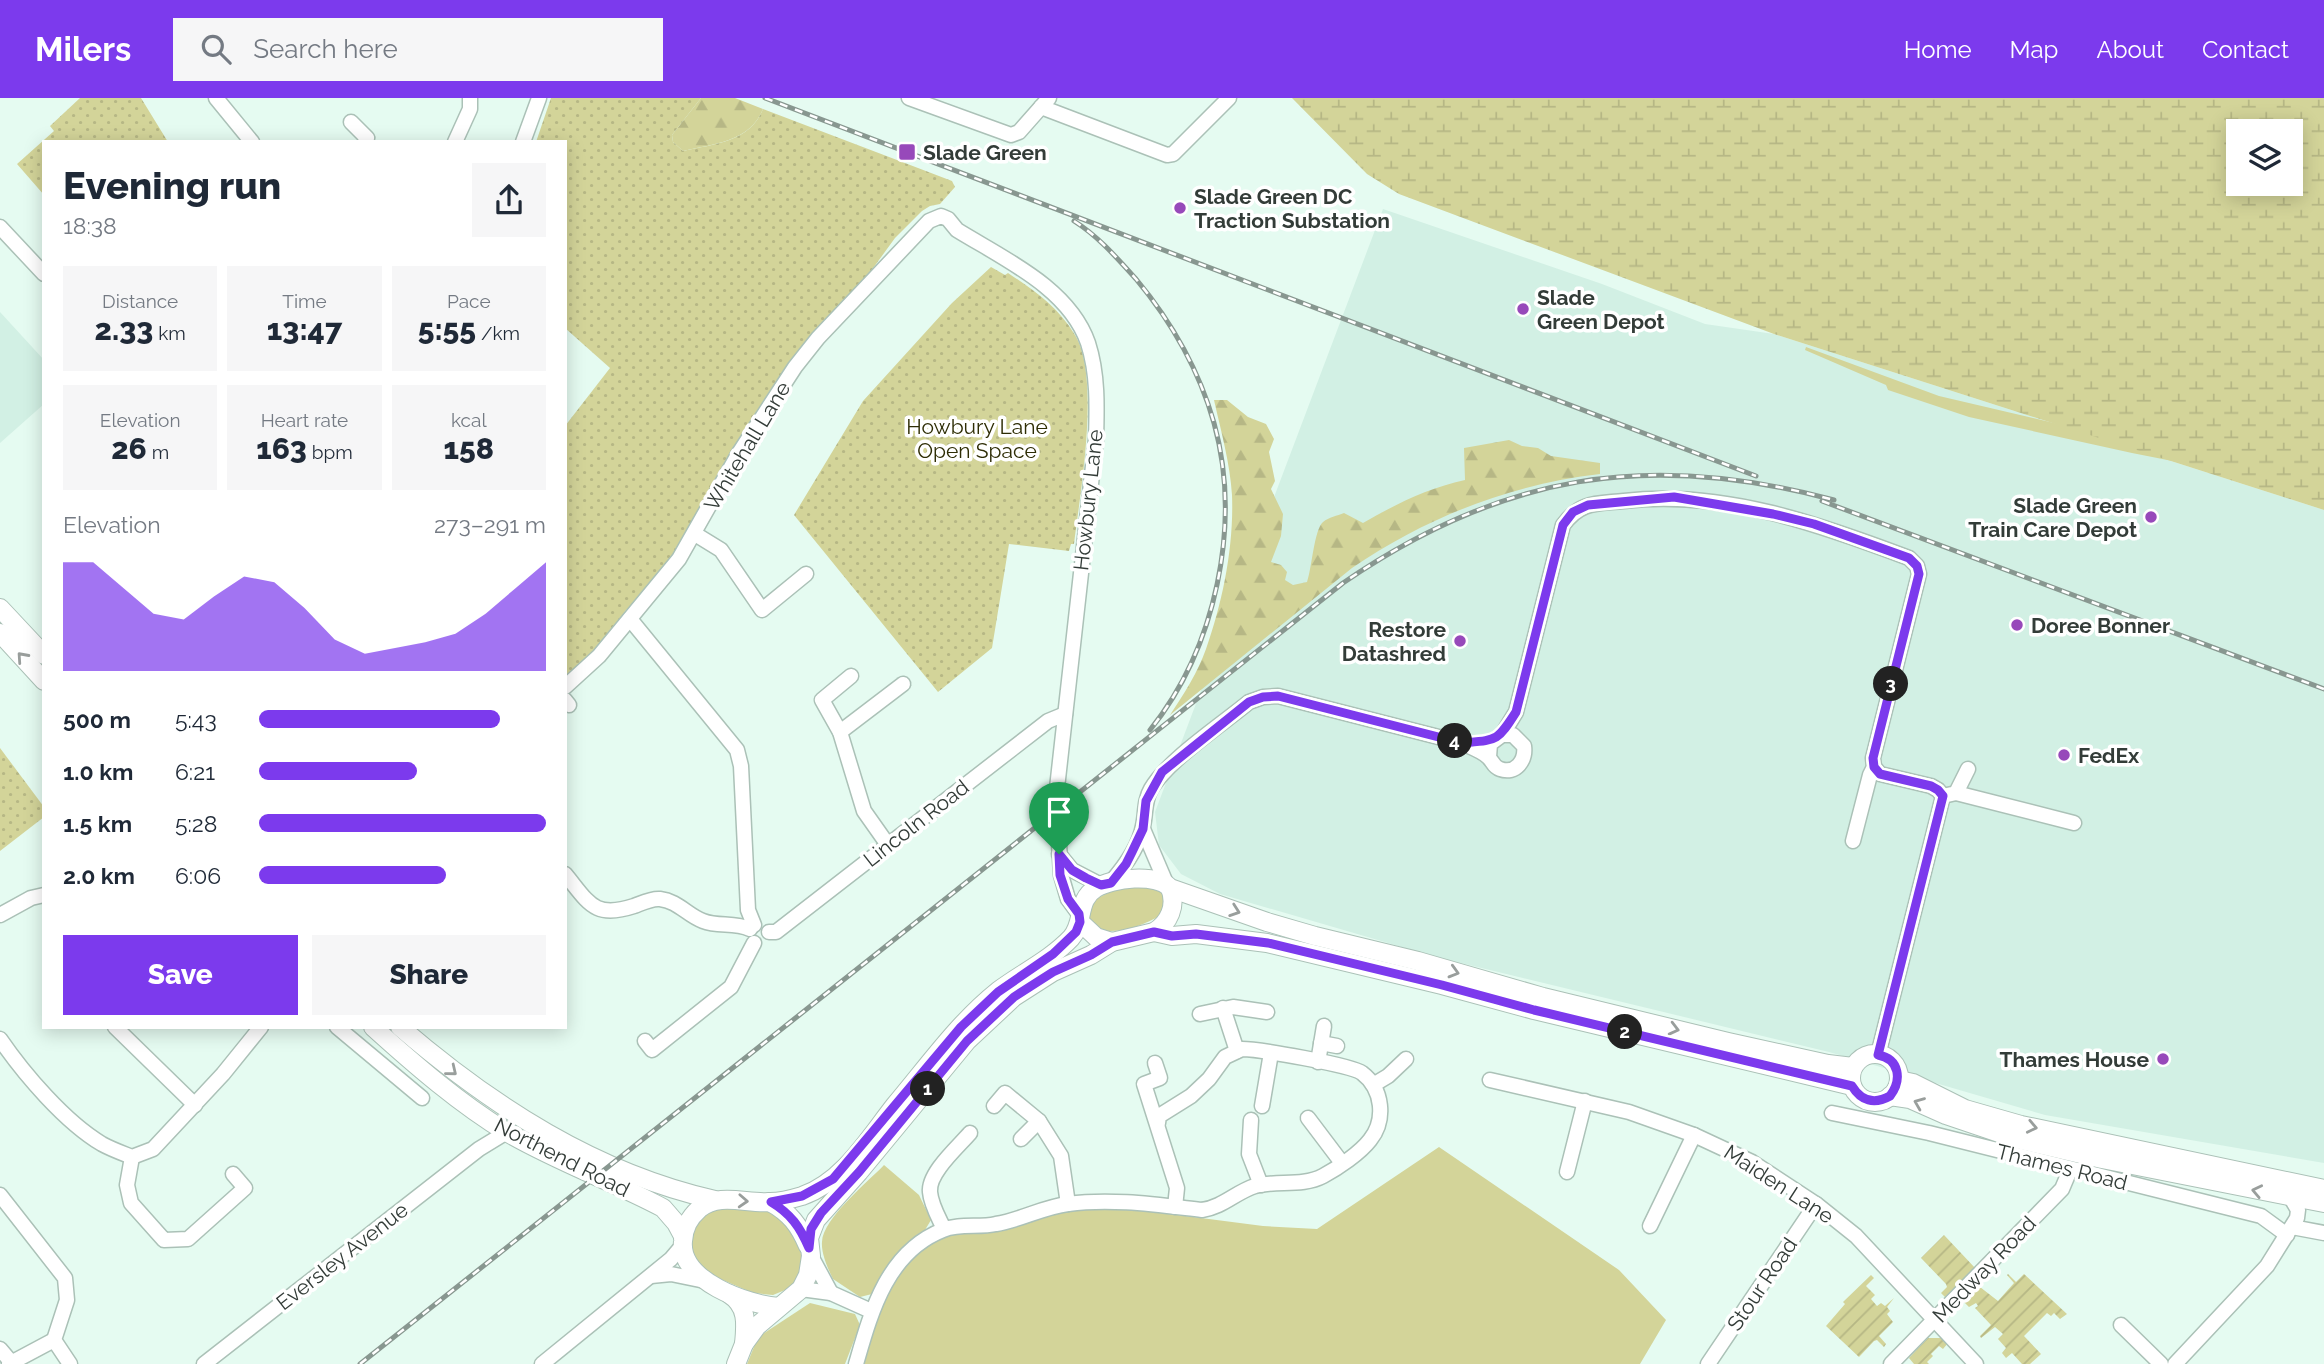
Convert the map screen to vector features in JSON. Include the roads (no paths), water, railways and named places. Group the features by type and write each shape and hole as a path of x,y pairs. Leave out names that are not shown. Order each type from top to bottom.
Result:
{"main road":[{"path":"0,608 42,653"},
{"path":"0,633 42,679"},
{"name":"Thames Road","path":"1106,884 1152,878 1303,933 1418,961 1543,997 1828,1064 1853,1076"},
{"path":"744,1344 746,1324 743,1308 736,1298 705,1281 693,1270 683,1241 688,1220 715,1199 771,1202 802,1196 833,1179 961,1027 998,992 1063,946 1076,932 1086,897 1106,884"},
{"path":"1154,932 1170,916 1174,901 1168,886"},
{"path":"1080,918 1096,937 1112,942"},
{"name":"Thames Road","path":"800,1289 808,1275 811,1229 816,1220 967,1041 1014,997 1053,972 1112,942 1154,932 1172,936 1208,935 1268,943 1534,1010 1853,1076"},
{"name":"Northend Road","path":"375,1029 445,1088 507,1132 543,1152 663,1208 676,1223 683,1241"},
{"name":"Northend Road","path":"402,1029 461,1078 528,1123 568,1145 659,1185 715,1199"},
{"path":"1853,1076 1866,1056 1878,1055 1891,1060 1897,1069 1894,1088"},
{"name":"Thames Road","path":"1853,1076 1857,1094 1868,1101 1877,1102 1894,1088 1913,1083 1965,1109 2021,1125 2324,1189"},
{"name":"Thames Road","path":"1894,1088 1910,1099 1947,1115 2017,1139 2324,1203"},
{"path":"771,1202 788,1213 797,1223 810,1252"},
{"path":"736,1364 744,1344 757,1326 800,1289"},
{"path":"724,1291 760,1304 779,1307"}],"street":[{"path":"216,98 250,140"},
{"path":"456,140 470,109 470,98"},
{"path":"524,140 539,98"},
{"path":"919,100 1008,135 1019,132 1045,102 1167,155 1173,154 1228,98"},
{"path":"351,122 366,140"},
{"name":"Whitehall Lane","path":"567,685 599,656 679,559 739,453 794,367 897,253 929,221 942,216"},
{"name":"Howbury Lane","path":"942,216 957,230 1044,285 1078,322 1089,345 1097,399 1096,439 1056,797 1060,875 1068,899 1080,918"},
{"path":"0,227 42,272"},
{"path":"1520,741 1516,712 1563,525 1573,512 1588,505 1674,497 1814,524 1909,558 1917,566 1919,574 1873,758 1874,767 1853,841"},
{"path":"695,534 721,550 762,610 806,574"},
{"path":"630,619 737,750 741,766 748,910 752,933 732,987 652,1050 645,1041"},
{"path":"851,676 822,700 840,732 864,811 888,845"},
{"path":"840,732 904,684"},
{"path":"1059,854 1075,872 1106,884 1126,864 1143,829 1146,801 1162,772 1249,702 1263,697 1278,696 1462,743 1489,757"},
{"path":"1462,743 1497,738 1513,735 1524,746 1524,758 1515,768 1497,768 1488,751 1497,738 1516,712"},
{"name":"Lincoln Road","path":"567,877 589,905 598,910 617,911 656,898 679,905 705,922 738,924 752,933 763,925 769,932 776,932 1048,721 1065,714"},
{"path":"1874,767 1880,774 1931,786 1949,794 2074,823"},
{"path":"1878,1055 1949,794 1968,769"},
{"path":"1143,829 1168,886"},
{"path":"0,915 31,898 42,895"},
{"path":"1200,1014 1233,1007 1267,1012"},
{"path":"1223,1008 1237,1051"},
{"path":"1318,1062 1324,1026"},
{"path":"117,1029 195,1105"},
{"path":"339,1029 422,1098"},
{"path":"0,1039 46,1096 82,1130 102,1144 132,1157 153,1149 195,1105 252,1030"},
{"path":"1321,1043 1337,1046"},
{"path":"856,1364 871,1311 886,1280 900,1261 920,1243 944,1229 996,1224 1068,1204 1112,1202 1214,1209 1244,1190 1261,1185 1315,1179 1342,1163 1368,1143 1378,1125 1380,1105 1373,1085 1355,1069 1251,1049 1237,1051 1225,1057 1209,1079 1191,1096 1159,1116 1158,1124"},
{"path":"1262,1106 1272,1054"},
{"path":"1373,1085 1388,1076 1406,1059"},
{"path":"1155,1063 1160,1078 1144,1084 1177,1188 1175,1207"},
{"name":"Maiden Lane","path":"1490,1080 1629,1112 1694,1135 1752,1162 1816,1204 1856,1236 1976,1364"},
{"path":"993,1106 1005,1093 1039,1121 1061,1156 1068,1204"},
{"path":"1567,1172 1585,1101"},
{"name":"Thames Road","path":"1832,1113 1929,1133 2261,1216 2289,1231 2324,1233"},
{"path":"1308,1118 1342,1163"},
{"name":"Eversley Avenue","path":"479,1149 488,1134 491,1121"},
{"path":"1021,1139 1039,1121"},
{"path":"1251,1121 1249,1154 1261,1185"},
{"name":"Eversley Avenue","path":"204,1364 479,1149 507,1132"},
{"path":"944,1229 931,1200 930,1183 936,1172 970,1133"},
{"path":"1650,1226 1694,1135"},
{"path":"132,1157 127,1185 131,1203 164,1240 188,1239 245,1188 233,1174"},
{"name":"Medway Road","path":"1891,1364 2062,1189 2070,1170"},
{"path":"0,1195 65,1278 67,1300 54,1340 10,1363 0,1349"},
{"path":"2175,1364 2267,1266 2297,1218 2298,1210 2291,1198"},
{"name":"Stour Road","path":"1708,1364 1816,1204"},
{"path":"542,1364 650,1276 683,1241"},
{"path":"810,1252 831,1293"},
{"path":"650,1276 670,1274 705,1281"},
{"path":"800,1289 831,1293 871,1311"},
{"path":"2122,1325 2161,1364"},
{"path":"54,1340 70,1364"}],"railway":[{"path":"765,98 1756,476"},
{"path":"1074,221 1099,240 1129,271 1172,329 1192,365 1208,403 1222,462 1225,502 1223,543 1217,584 1207,623 1192,662 1173,697 1150,730"},
{"path":"360,1364 1343,583 1402,546 1461,517 1519,496 1578,482 1639,476 1701,477 1766,485 1834,500"},
{"path":"1822,501 2324,689"}],"place":[{"name":"Slade Green","path":"907,152"},
{"name":"Slade Green DC Traction Substation","path":"1180,208"},
{"name":"Slade Green Depot","path":"1523,309"},
{"name":"Slade Green Train Care Depot","path":"2151,517"},
{"name":"Doree Bonner","path":"2017,625"},
{"name":"Restore Datashred","path":"1460,641"},
{"name":"FedEx","path":"2064,755"},
{"name":"Thames House","path":"2163,1059"}],"park label":[{"name":"Howbury Lane Open Space","path":"977,438"}]}
